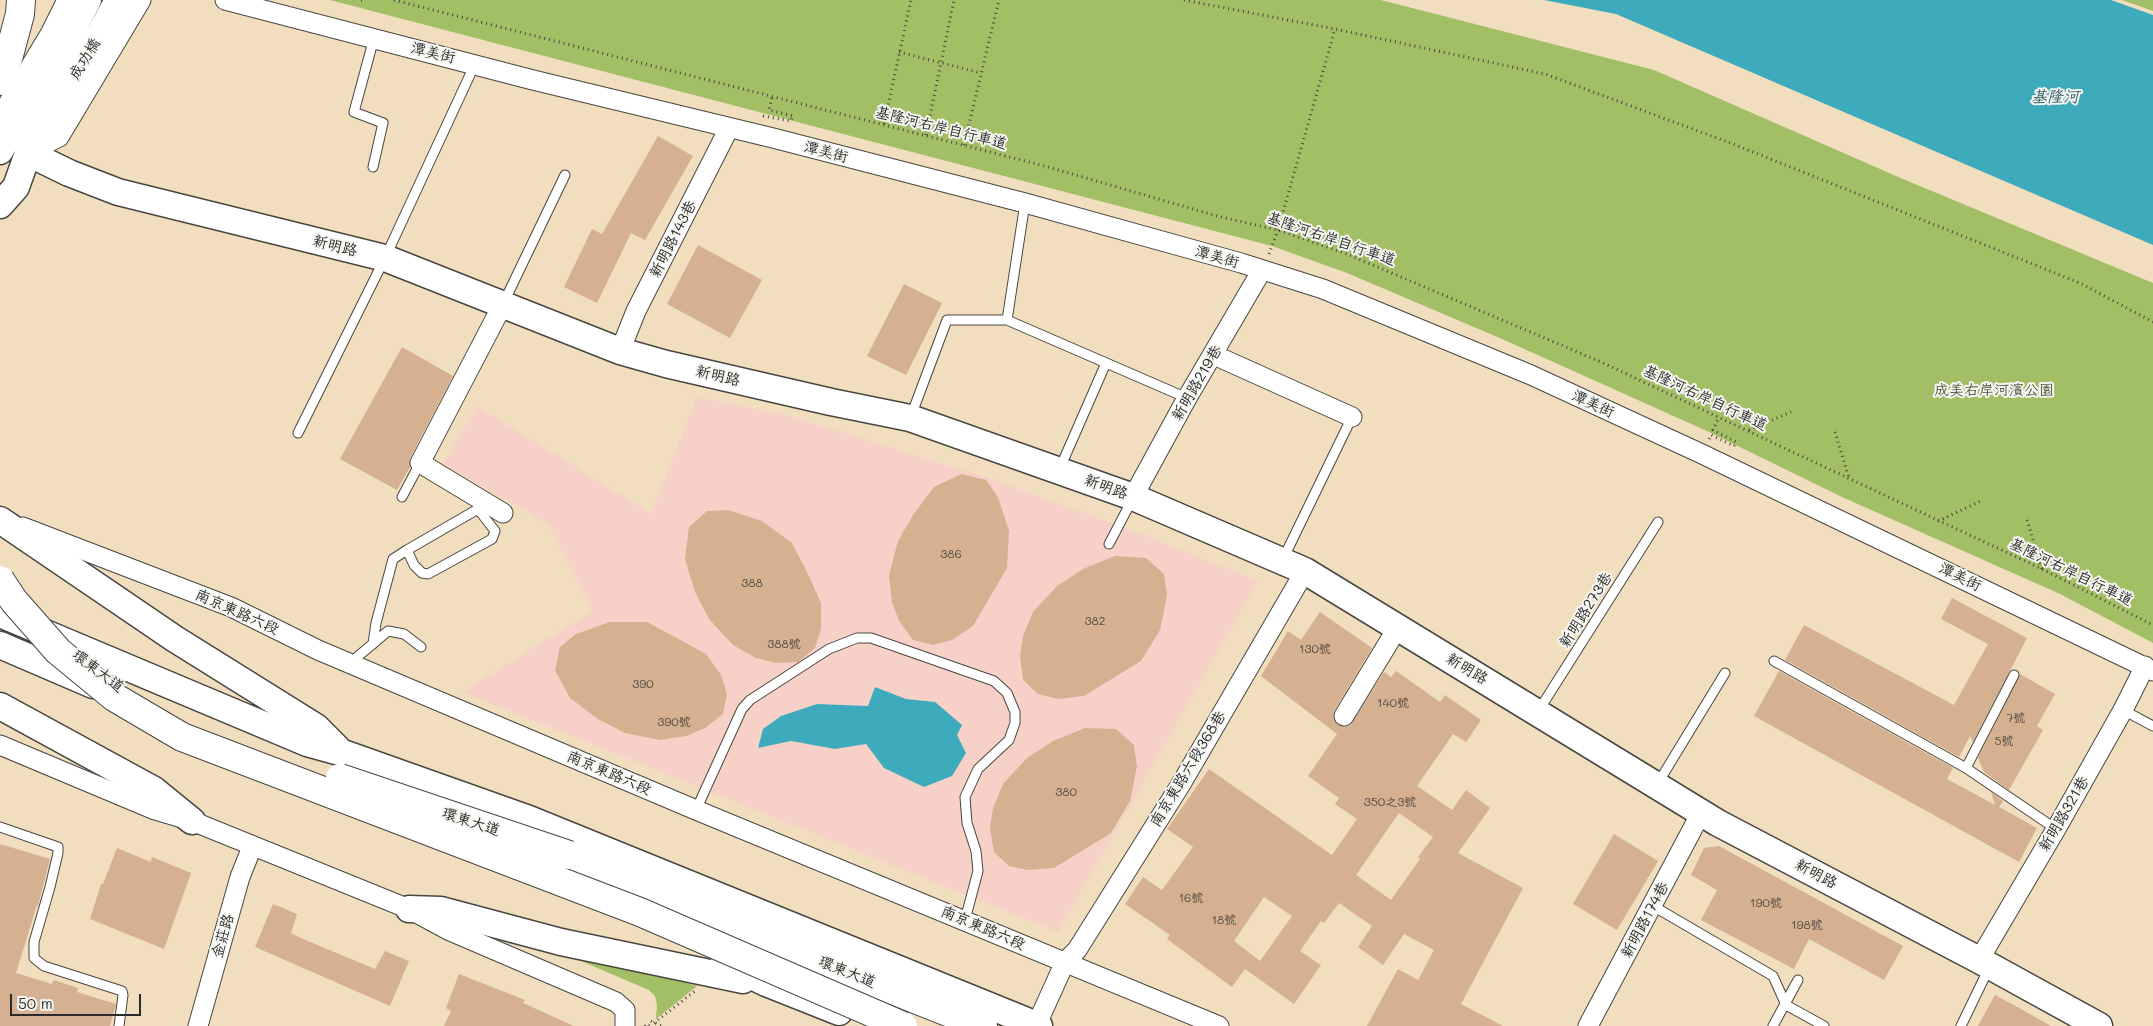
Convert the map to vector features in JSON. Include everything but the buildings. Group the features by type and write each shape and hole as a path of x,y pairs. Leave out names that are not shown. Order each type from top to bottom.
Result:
{"highway":[{"path":"0,81 9,54 21,0"},
{"name":"環東大道","path":"0,564 52,634 92,671 153,709 221,737 569,855 842,970 984,1026"},
{"name":"環東大道","path":"0,580 14,601 58,651 114,698 182,737 640,912 903,1026"}],"main road":[{"name":"成功橋","path":"2,143 64,46 88,0"},
{"name":"成功橋","path":"0,205 16,186 28,153 48,117 84,63 118,0"},
{"name":"新明路","path":"28,153 69,173 118,192 385,258 620,351 724,377 910,418 1133,497 1294,566 1398,627 1701,813 1985,963 2099,1026"},
{"path":"0,519 176,638 316,727 343,753"},
{"path":"0,614 298,739 530,819 1037,1026"},
{"path":"0,645 200,731 392,806 451,838 538,879 742,969 766,983 873,1026"},
{"path":"0,706 154,790 192,821"},
{"path":"409,909 441,910 561,942 733,978 766,983"}],"street":[{"path":"67,0 50,34 9,102 2,143 28,153 59,137 141,0"},
{"name":"潭美街","path":"225,0 533,80 1025,203 1324,289 1531,375 1702,454 2149,668"},
{"name":"新明路143巷","path":"620,351 636,311 729,128"},
{"name":"新明路219巷","path":"1133,497 1187,398 1214,355 1262,270"},
{"path":"503,304 420,463 503,513"},
{"path":"1214,355 1352,417"},
{"name":"南京東路六段","path":"0,519 231,607 318,650 696,810 1219,1026"},
{"name":"南京東路六段368巷","path":"1037,1026 1065,962 1077,950 1181,784 1294,566"},
{"path":"1344,716 1398,627"},
{"name":"新明路321巷","path":"1985,963 2056,829 2123,710 2149,668"},
{"path":"0,746 155,810 192,821 409,909 448,930 616,1002 625,1018"},
{"name":"新明路174巷","path":"1588,1026 1701,813"},
{"name":"金莊路","path":"198,1026 240,877 252,846"}],"lane":[{"path":"373,167 383,123 354,112 374,38"},
{"path":"298,433 385,258 475,64"},
{"path":"503,304 565,175"},
{"path":"1007,320 1025,203"},
{"path":"910,418 947,320 1007,320 1187,398"},
{"path":"1059,471 1106,363"},
{"path":"1294,566 1352,417"},
{"path":"402,497 420,463"},
{"path":"1109,544 1133,497"},
{"path":"372,644 393,559 407,550 478,510 495,531 492,539 428,574 422,573 414,565 407,550"},
{"name":"新明路273巷","path":"1538,712 1658,522"},
{"path":"350,663 388,632 404,634 421,647"},
{"path":"696,810 742,708 750,700 829,649 857,638 871,638 994,681 1007,693 1015,712 1016,723 1010,740 978,769 965,797 967,823 976,851 978,871 965,920"},
{"path":"1774,660 1966,768 2056,829"},
{"path":"1656,786 1725,673"},
{"path":"1966,768 2014,675"},
{"path":"2123,710 2153,726"},
{"path":"0,827 58,847 50,888 34,942 34,958 44,966 122,991 118,1026"},
{"path":"1653,906 1772,976 1786,1005 1824,1026"},
{"path":"1961,1026 1985,963"},
{"path":"1773,1026 1798,980"}],"path":[{"name":"基隆河右岸自行車道","path":"394,0 964,145 1217,216 1278,230 1347,254 1510,321 1719,417 2042,569 2153,625"},
{"path":"884,124 911,0"},
{"path":"926,136 954,0"},
{"path":"964,145 999,0"},
{"path":"1184,0 1335,29 1545,74 1733,144 2080,283 2153,322"},
{"path":"1262,270 1278,230 1335,29"},
{"path":"899,52 982,73"},
{"path":"769,116 791,121 792,116 769,110 772,97"},
{"path":"1749,431 1791,412"},
{"path":"1711,435 1734,446 1736,442 1713,430 1719,417"},
{"path":"1835,432 1850,478"},
{"path":"1938,521 1984,500"},
{"path":"2026,520 2042,569"},
{"path":"652,1023 696,990"},
{"path":"645,1026 652,1023 662,1026"}],"shaded area":[{"path":"697,397 790,416 994,480 1141,534 1258,581 1058,932 462,692 593,611 548,524 443,464 477,406 651,514"}],"green space":[{"name":"成美右岸河濱公園","path":"330,0 1381,0 1654,70 1903,179 2153,283 2153,643 2060,594 1842,497 1707,431 1502,339 1347,273 1272,246"},
{"path":"2122,0 2153,0 2153,11"},
{"path":"562,953 611,962 697,986 656,1019 657,1005 655,996 649,990"}],"water":[{"name":"基隆河","path":"1544,0 2111,0 2153,15 2153,245 1616,14"},
{"path":"875,687 906,699 935,702 962,725 957,735 966,753 952,776 924,787 884,768 866,744 835,749 791,741 758,748 763,729 781,716 817,704 868,706"}]}
